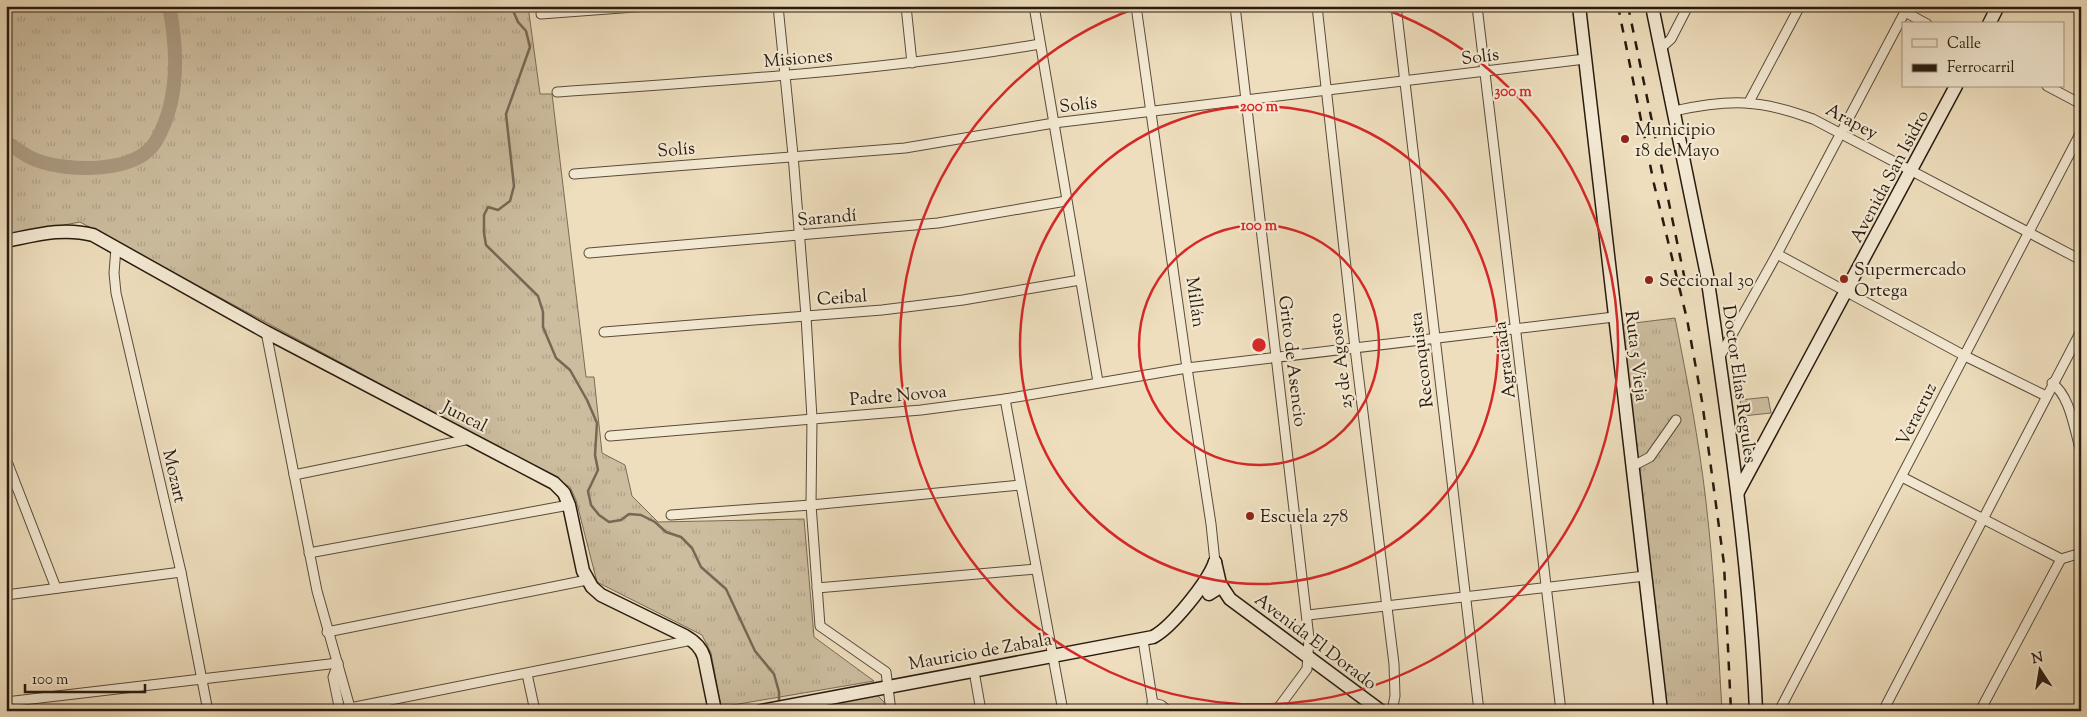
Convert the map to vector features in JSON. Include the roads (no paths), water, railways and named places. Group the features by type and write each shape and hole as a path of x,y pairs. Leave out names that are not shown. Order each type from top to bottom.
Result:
{"street":[{"path":"541,14 648,6"},
{"path":"778,6 793,155 806,316 812,418 811,505 820,626 886,672 886,686 891,711"},
{"path":"906,6 912,64"},
{"path":"1034,6 1098,382"},
{"name":"Millán","path":"1136,6 1187,368 1212,524 1215,562 1220,584 1230,599"},
{"name":"Grito de Asencio","path":"1235,6 1308,615 1309,657 1307,669 1276,711"},
{"name":"25 de Agosto","path":"1318,6 1326,92 1395,687 1392,711"},
{"name":"Reconquista","path":"1396,6 1479,711"},
{"name":"Agraciada","path":"1477,6 1561,711"},
{"name":"Ruta 5 Vieja","path":"1579,6 1661,711"},
{"name":"Doctor Elías Regules","path":"1652,6 1707,275 1738,492 1753,647 1756,711"},
{"path":"1661,48 1671,39 1688,6"},
{"path":"1749,102 1800,6"},
{"path":"1990,22 1998,6"},
{"path":"1719,358 1907,9 1924,22"},
{"name":"Misiones","path":"557,92 785,76 912,64 1040,44"},
{"name":"Solís","path":"574,174 793,155 905,148 1054,123 1326,92 1585,59"},
{"name":"Avenida San Isidro","path":"1738,492 1955,88"},
{"path":"2051,88 2081,104"},
{"name":"Arapey","path":"1674,111 1725,102 1749,102 1792,111 1813,119 2028,234 2081,260"},
{"name":"Veracruz","path":"1784,709 1964,356 2081,132"},
{"name":"Sarandí","path":"589,253 938,223 1066,202"},
{"name":"Juncal","path":"6,241 63,230 93,235 266,332 554,483 564,493 569,505 583,571 587,580 601,595 692,640"},
{"name":"Mozart","path":"116,248 116,293 181,572 208,711"},
{"path":"1776,254 1964,356 2046,396"},
{"name":"Ceibal","path":"604,332 923,306 1080,280"},
{"name":"Padre Novoa","path":"610,436 922,410 1005,399 1187,368 1614,317"},
{"path":"1883,711 2052,383 2081,331"},
{"path":"266,332 309,554 327,632 351,709 692,640 702,651 715,711"},
{"path":"2052,383 2060,389 2065,398 2081,451"},
{"path":"1005,399 1063,711"},
{"path":"1633,466 1650,457 1676,420"},
{"path":"294,475 470,439"},
{"path":"6,459 56,588"},
{"path":"1902,477 2061,559 2081,553"},
{"path":"671,515 811,505 1020,485"},
{"path":"309,554 569,505"},
{"path":"1980,711 2061,559"},
{"name":"Mauricio de Zabala","path":"761,711 886,686 1143,640 1162,632 1190,599 1206,586 1215,562"},
{"path":"816,588 1036,569"},
{"path":"6,595 181,572"},
{"path":"1308,615 1645,576"},
{"path":"327,632 587,580"},
{"path":"1206,586 1217,589 1220,584"},
{"path":"1206,586 1230,599"},
{"name":"Avenida El Dorado","path":"1230,599 1381,711"},
{"path":"1143,640 1153,707 1161,706 1168,711"},
{"path":"6,702 338,664"},
{"path":"338,664 333,677 340,711"},
{"path":"974,670 981,711"},
{"path":"527,674 535,711"}],"waterway":[{"path":"6,142 36,160 65,167 83,168 118,165 134,160 147,152 156,141 164,126 173,92 175,58 169,6"},
{"path":"511,6 518,22 526,31 530,47 506,114 514,186 510,201 498,210 488,207 484,215 486,245 538,296 543,312 543,327 556,358 570,370 587,400 597,423 595,455 598,470 588,491 591,505 599,515 609,522 621,520 629,514 641,515 655,522 666,532 681,537 692,548 701,567 726,589 755,651 774,674 779,692 779,703"}],"railway":[{"path":"1618,6 1654,184 1687,319 1702,401 1724,564 1731,711"},
{"path":"1628,6 1686,285"}],"place":[{"name":"Municipio 18 de Mayo","path":"1625,139"},
{"name":"Supermercado Ortega","path":"1844,279"},
{"name":"Seccional 30","path":"1649,280"},
{"name":"Escuela 278","path":"1250,516"}]}
